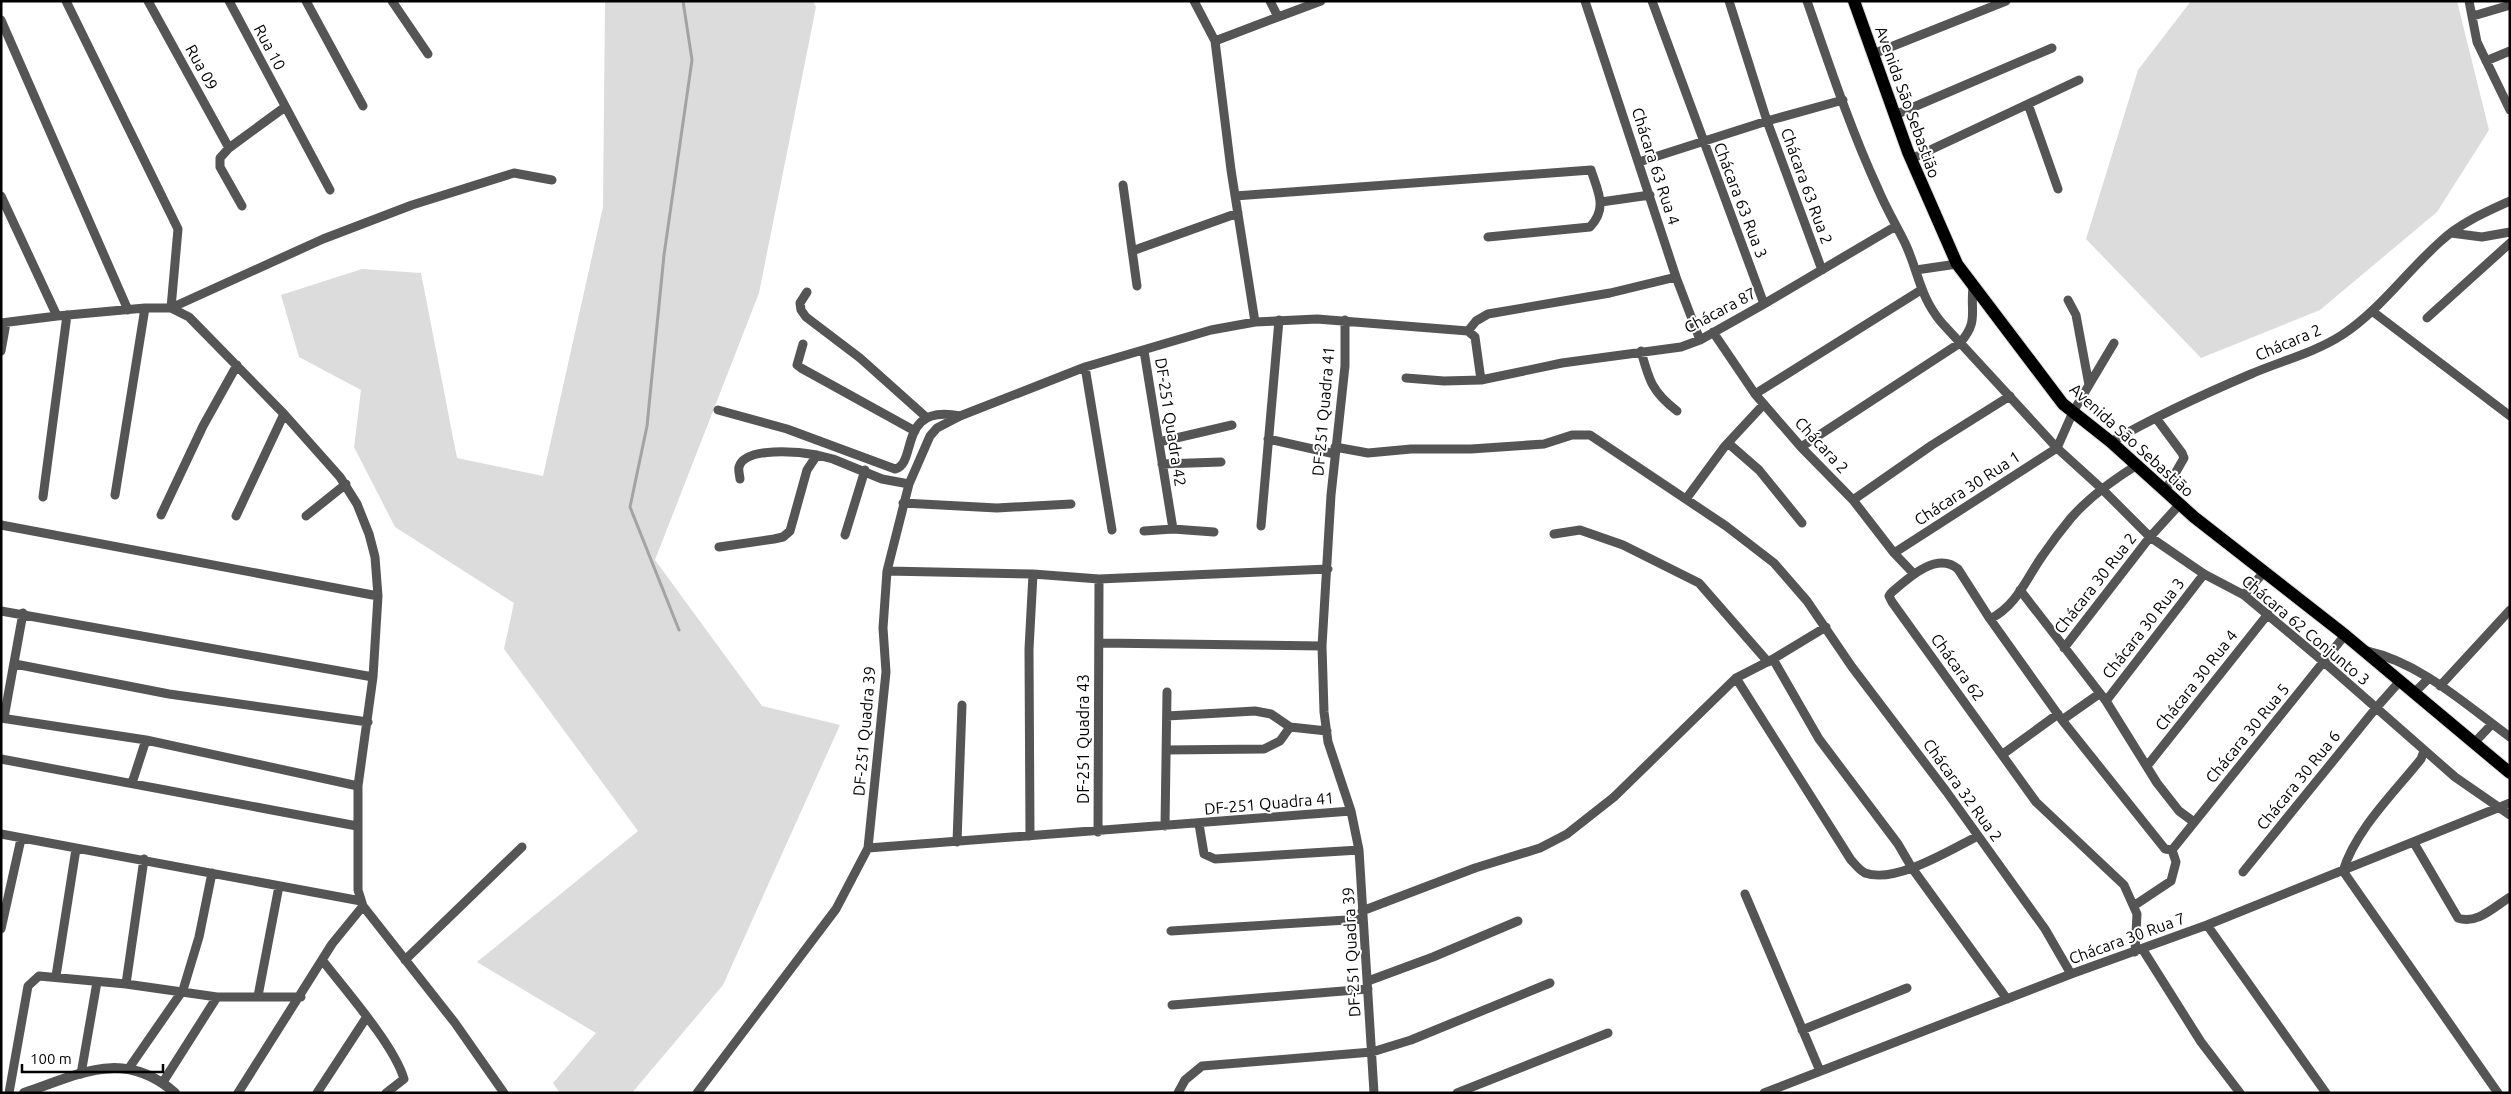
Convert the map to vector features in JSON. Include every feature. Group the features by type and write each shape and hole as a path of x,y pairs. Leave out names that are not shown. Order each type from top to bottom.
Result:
{"main road":[{"name":"Avenida São Sebastião","path":"1854,1 1911,160 1958,264 1973,287 2063,404 2111,442 2180,504 2364,650 2510,773"}],"street":[{"path":"66,1 178,229 171,308"},
{"name":"Rua 09","path":"148,1 229,148"},
{"name":"Rua 10","path":"229,1 330,190"},
{"path":"306,1 363,106"},
{"path":"392,1 428,54"},
{"path":"1194,1 1215,42 1235,196 1255,322"},
{"path":"1270,1 1278,17"},
{"path":"1215,42 1321,1"},
{"name":"Chácara 63 Rua 4","path":"1585,1 1676,277 1700,340"},
{"path":"1652,1 1702,141"},
{"path":"1729,1 1768,121 1843,100"},
{"name":"Chácara 62 Conjunto 3","path":"1807,1 1878,190 1916,270 1921,290 1930,309 2056,448 2101,488 2150,537 2204,574 2244,595 2324,662 2424,751"},
{"path":"1873,54 2006,1"},
{"path":"2470,1 2477,42 2510,110"},
{"path":"2473,16 2510,4"},
{"path":"1,20 128,310"},
{"path":"1895,114 2052,48"},
{"path":"2486,62 2510,51"},
{"path":"1911,160 2079,80"},
{"path":"2028,104 2058,190"},
{"path":"242,206 220,166 220,158 229,148 285,108"},
{"name":"Chácara 63 Rua 2","path":"1702,141 1768,121 1822,270"},
{"name":"Chácara 63 Rua 3","path":"1639,162 1702,141 1764,304"},
{"path":"1235,196 1591,170 1601,202 1598,218 1590,227 1488,237"},
{"path":"171,308 323,239 412,204 514,173 552,180"},
{"path":"1123,185 1136,286"},
{"path":"1601,202 1650,194"},
{"path":"1,196 57,316"},
{"name":"Chácara 2","path":"2111,442 2156,418 2250,374 2317,348 2347,331 2372,311 2418,262 2451,233 2479,216 2510,201"},
{"path":"1132,251 1238,213"},
{"name":"Chácara 87","path":"1406,378 1444,381 1481,380 1562,363 1681,347 1700,340 1764,304 1896,226"},
{"path":"2451,233 2482,237 2510,232"},
{"path":"2427,318 2510,243"},
{"path":"1916,270 1958,264"},
{"path":"1468,331 1476,321 1488,314 1610,292 1676,277"},
{"path":"1801,447 1960,343 1970,331 1973,323 1971,302 1973,287"},
{"path":"1755,394 1921,290"},
{"path":"807,292 800,303 801,310 806,317 860,358 926,417"},
{"path":"2068,300 2076,315 2089,385"},
{"path":"115,495 145,308"},
{"path":"1,351 4,323 145,308 171,308 189,316 284,414 346,484 358,504 369,534 375,557 378,596 373,677 358,786 358,883 362,904 455,1022 504,1093"},
{"path":"2372,311 2510,416"},
{"path":"43,497 68,315"},
{"path":"1261,526 1279,320"},
{"path":"1144,351 1183,336 1255,322 1345,320 1468,331 1475,337 1481,380"},
{"name":"DF-251 Quadra 41","path":"1098,832 1351,811 1335,767 1327,731 1322,646 1335,451 1344,373 1345,320"},
{"name":"Chácara 2","path":"1713,332 1755,394 1801,447 1853,500 1894,553 1914,574"},
{"path":"2056,448 2073,412 2114,343"},
{"path":"803,344 797,365 915,431"},
{"name":"DF-251 Quadra 42","path":"1085,367 1144,351 1173,529"},
{"path":"1641,351 1650,383 1661,399 1678,411"},
{"path":"161,515 203,426 237,365"},
{"path":"1085,367 1112,530"},
{"name":"DF-251 Quadra 39","path":"697,1093 836,909 868,848 886,672 883,620 887,571 909,484 930,436 937,428 960,416 1085,367"},
{"path":"1853,500 1932,445 2010,396"},
{"path":"1686,500 1728,443 1764,404"},
{"path":"718,410 787,429 895,469 903,464 915,431 926,417 938,414 960,416"},
{"path":"236,516 284,414"},
{"path":"2156,418 2184,458 2165,491"},
{"path":"1159,442 1232,425"},
{"name":"Chácara 32 Rua 2","path":"1268,439 1335,451 1368,453 1411,449 1471,449 1544,444 1572,435 1590,435 1726,526 1774,562 1826,627 1852,668 1978,836 2044,929 2071,974"},
{"path":"1728,443 1759,470 1802,522"},
{"name":"Chácara 30 Rua 1","path":"1894,553 2056,448"},
{"path":"740,479 739,468 744,460 752,454 800,452 817,455 865,470 882,479 909,484"},
{"path":"719,547 774,539 782,537 790,531 807,470 817,455"},
{"path":"1162,464 1221,462"},
{"path":"1990,619 2007,608 2043,554 2067,523 2101,488 2137,465"},
{"path":"845,535 865,470"},
{"path":"306,516 346,484"},
{"path":"903,503 997,508 1071,504"},
{"name":"Chácara 30 Rua 2","path":"2064,648 2150,537 2180,504"},
{"path":"1,525 378,596"},
{"path":"1144,532 1173,529 1214,532"},
{"path":"1554,534 1580,530 1623,544 1699,583 1770,661 1819,739 1898,844 1912,868 2007,999"},
{"path":"1914,574 1942,561 1952,564 1958,569 1990,619 2060,717 2165,849 2172,850 2176,862 2171,881 2135,905 2138,914 2139,951 2201,1042 2240,1093"},
{"path":"887,571 1033,574 1099,579 1328,569"},
{"path":"2244,595 2264,572"},
{"path":"1030,836 1028,649 1033,574"},
{"name":"Chácara 62","path":"1914,574 1889,596 2036,802 2054,821 2104,864 2124,885 2135,905"},
{"name":"Chácara 30 Rua 3","path":"2106,701 2204,574"},
{"name":"DF-251 Quadra 43","path":"1098,832 1099,579"},
{"path":"2020,590 2106,701 2132,746 2168,798 2194,822"},
{"path":"1,610 373,677"},
{"path":"23,613 15,664 3,718 146,740 358,786"},
{"name":"Chácara 30 Rua 4","path":"2147,766 2268,614"},
{"path":"2440,686 2508,616"},
{"path":"1171,931 1362,915 1475,868 1540,848 1566,834 1614,797 1736,678 1770,661 1826,627"},
{"name":"Chácara 30 Rua 5","path":"2172,850 2345,635"},
{"path":"1099,643 1322,646"},
{"path":"2364,650 2392,658 2440,686 2510,737"},
{"path":"15,664 169,694 368,722"},
{"path":"1736,678 1851,860 1864,872 1879,875 1912,868 1978,836"},
{"path":"2414,693 2428,679"},
{"name":"Chácara 30 Rua 6","path":"2243,872 2400,681"},
{"path":"1165,826 1167,692"},
{"path":"2003,754 2099,694"},
{"path":"957,842 962,705"},
{"path":"1167,716 1255,711 1271,714 1290,728 1327,731"},
{"path":"2474,743 2492,724"},
{"path":"1166,750 1264,749 1280,741 1290,728"},
{"path":"132,783 146,740"},
{"path":"2498,1093 2344,871 2348,856 2359,838 2421,759 2424,751 2454,777 2510,815"},
{"path":"1,759 357,826"},
{"name":"Chácara 30 Rua 7","path":"1764,1093 2071,974 2139,951 2414,843 2499,806 2510,804"},
{"name":"DF-251 Quadra 39","path":"1351,811 1359,850 1374,1093"},
{"path":"1200,824 1204,854 1215,860 1359,850"},
{"path":"868,848 1098,832"},
{"path":"1,834 76,849 144,859 362,904"},
{"path":"1,929 21,838"},
{"path":"2414,843 2458,918 2470,920 2478,918 2510,897"},
{"path":"405,960 522,847"},
{"path":"56,976 76,849"},
{"path":"126,984 144,859"},
{"path":"129,1068 183,990 200,937 212,873"},
{"path":"258,996 279,886"},
{"path":"1745,894 1820,1071"},
{"path":"238,1093 301,997 340,933 362,904"},
{"path":"1172,1005 1368,985 1518,921"},
{"path":"2206,925 2326,1093"},
{"path":"323,961 392,1054 404,1079 386,1093"},
{"path":"9,1093 28,986 39,976 56,976 183,990 217,997 301,997"},
{"path":"81,1074 97,982"},
{"path":"1178,1093 1185,1080 1202,1066 1372,1052 1411,1040 1550,983"},
{"path":"1802,1030 1908,988"},
{"path":"163,1082 217,997"},
{"path":"317,1093 366,1018"},
{"path":"1457,1093 1608,1033"},
{"path":"24,1093 81,1074 108,1068 129,1068 142,1071 163,1082 175,1093"}],"shaded area":[{"path":"605,1 813,1 816,7 759,293 655,560 762,706 840,725 723,985 632,1093 560,1093 553,1083 596,1033 477,962 638,831 504,649 514,603 395,527 354,447 361,390 299,357 281,295 362,269 421,273 457,458 543,476 603,207"},
{"path":"2191,1 2457,1 2489,130 2437,212 2320,310 2201,358 2086,239 2138,70"}],"waterway":[{"path":"679,630 630,507 647,426 664,255 692,60 683,1"}]}
